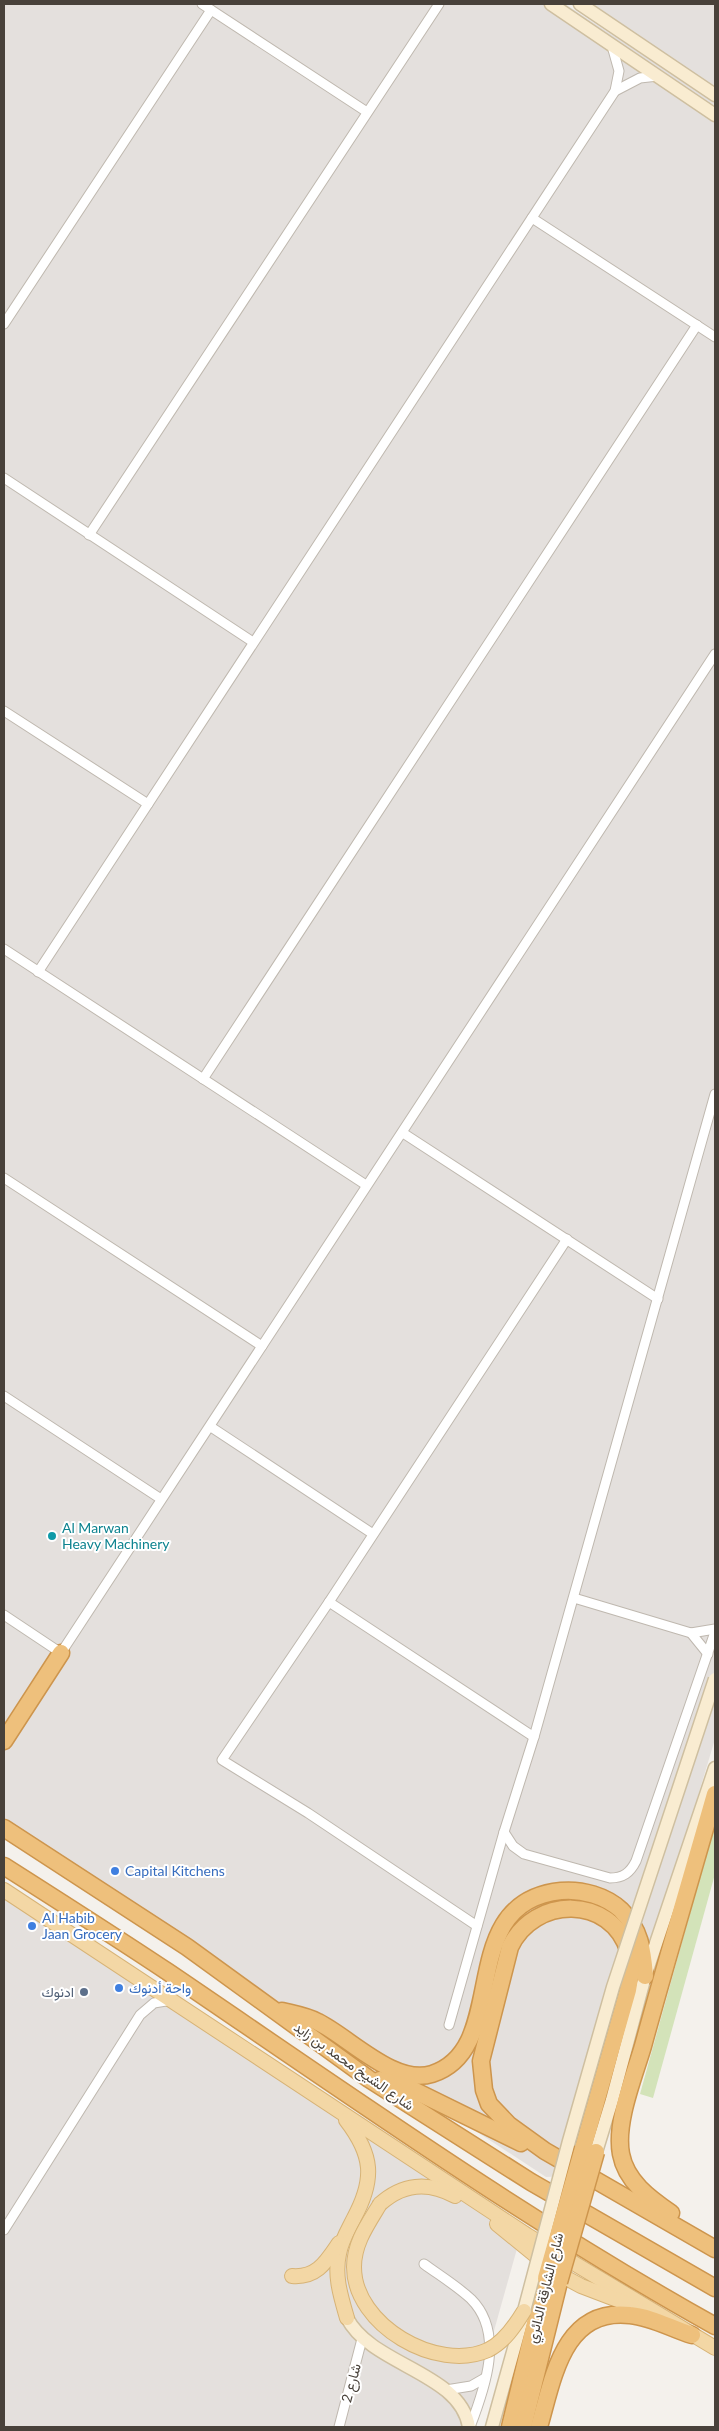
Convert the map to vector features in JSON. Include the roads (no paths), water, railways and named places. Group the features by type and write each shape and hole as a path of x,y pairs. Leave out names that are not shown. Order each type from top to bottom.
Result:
{"highway":[{"path":"4,1741 61,1653"},
{"path":"715,1794 626,2106 620,2145 624,2166 635,2184 664,2208 698,2229 715,2249"},
{"name":"شارع الشيخ محمد بن زايد","path":"4,1828 187,1947 369,2079 531,2182 715,2288"},
{"name":"شارع الشيخ محمد بن زايد","path":"4,1866 166,1971 515,2206 598,2258 715,2326"},
{"path":"273,2008 316,2020 381,2063 404,2074 424,2076 438,2072 453,2063 467,2044 475,2022 486,1971 500,1929 511,1914 526,1902 544,1894 564,1891 598,1896 623,1912 637,1931 641,1941 645,1976"},
{"name":"شارع الشارقة الدائري","path":"510,2427 589,2150 628,1990 631,1963 629,1952 622,1938 607,1921 587,1911 564,1908 537,1916 516,1935 502,1973 482,2061 484,2090 489,2104 509,2125 545,2151"},
{"path":"369,2079 390,2082 406,2087 490,2129 545,2151 715,2249"},
{"name":"شارع الشارقة الدائري","path":"523,2427 553,2280"},
{"path":"539,2427 558,2361 574,2335 586,2325 607,2316 630,2314 692,2335"}],"main road":[{"path":"4,1890 527,2234 715,2348"},
{"path":"292,2276 301,2277 317,2271 344,2236 364,2199 369,2174 362,2143 341,2113"},
{"path":"524,2311 499,2343 472,2356 440,2356 422,2350 396,2334 370,2311 362,2298 354,2267 360,2238 380,2204 401,2190 426,2186 438,2188 478,2210 556,2273 581,2286 668,2320"},
{"path":"344,2236 337,2266 341,2297 347,2318"}],"street":[{"path":"202,4 367,112"},
{"path":"89,535 439,4"},
{"path":"551,4 715,115"},
{"path":"580,4 715,95"},
{"path":"4,324 211,10"},
{"path":"38,972 615,91 619,71 618,61 611,43"},
{"path":"615,91 640,78 658,76"},
{"path":"532,218 715,337"},
{"path":"203,1079 697,326"},
{"path":"4,478 253,642"},
{"path":"4,1615 61,1653 161,1499 211,1427 366,1186 712,665 715,654"},
{"path":"4,711 148,804"},
{"path":"4,950 366,1186"},
{"path":"449,2024 574,1598 715,1094"},
{"path":"403,1132 658,1299"},
{"path":"4,1178 262,1346"},
{"path":"477,1926 308,1813 222,1760 329,1602 567,1239"},
{"path":"4,1396 161,1499"},
{"path":"211,1427 373,1534"},
{"path":"504,1832 513,1846 524,1854 610,1878 619,1878 627,1874 636,1861 715,1630 691,1632 574,1598"},
{"path":"329,1602 534,1737"},
{"path":"691,1632 708,1654"},
{"path":"492,2427 613,1987 715,1680"},
{"path":"589,2150 612,2100 645,1976 715,1768"},
{"path":"4,2230 140,2015 154,2003 172,2000"},
{"path":"424,2264 470,2298 484,2318 490,2343 485,2378 470,2427"},
{"path":"347,2318 362,2339 446,2390 460,2404 470,2427"},
{"name":"شارع 2","path":"339,2427 362,2339"},
{"path":"446,2390 471,2386 485,2378"}],"place":[{"name":"Al Marwan Heavy Machinery","path":"52,1536"},
{"name":"Capital Kitchens","path":"115,1871"},
{"name":"Al Habib Jaan Grocery","path":"32,1926"},
{"name":"واحة أدنوك","path":"119,1988"},
{"name":"ادنوك","path":"84,1992"}]}
